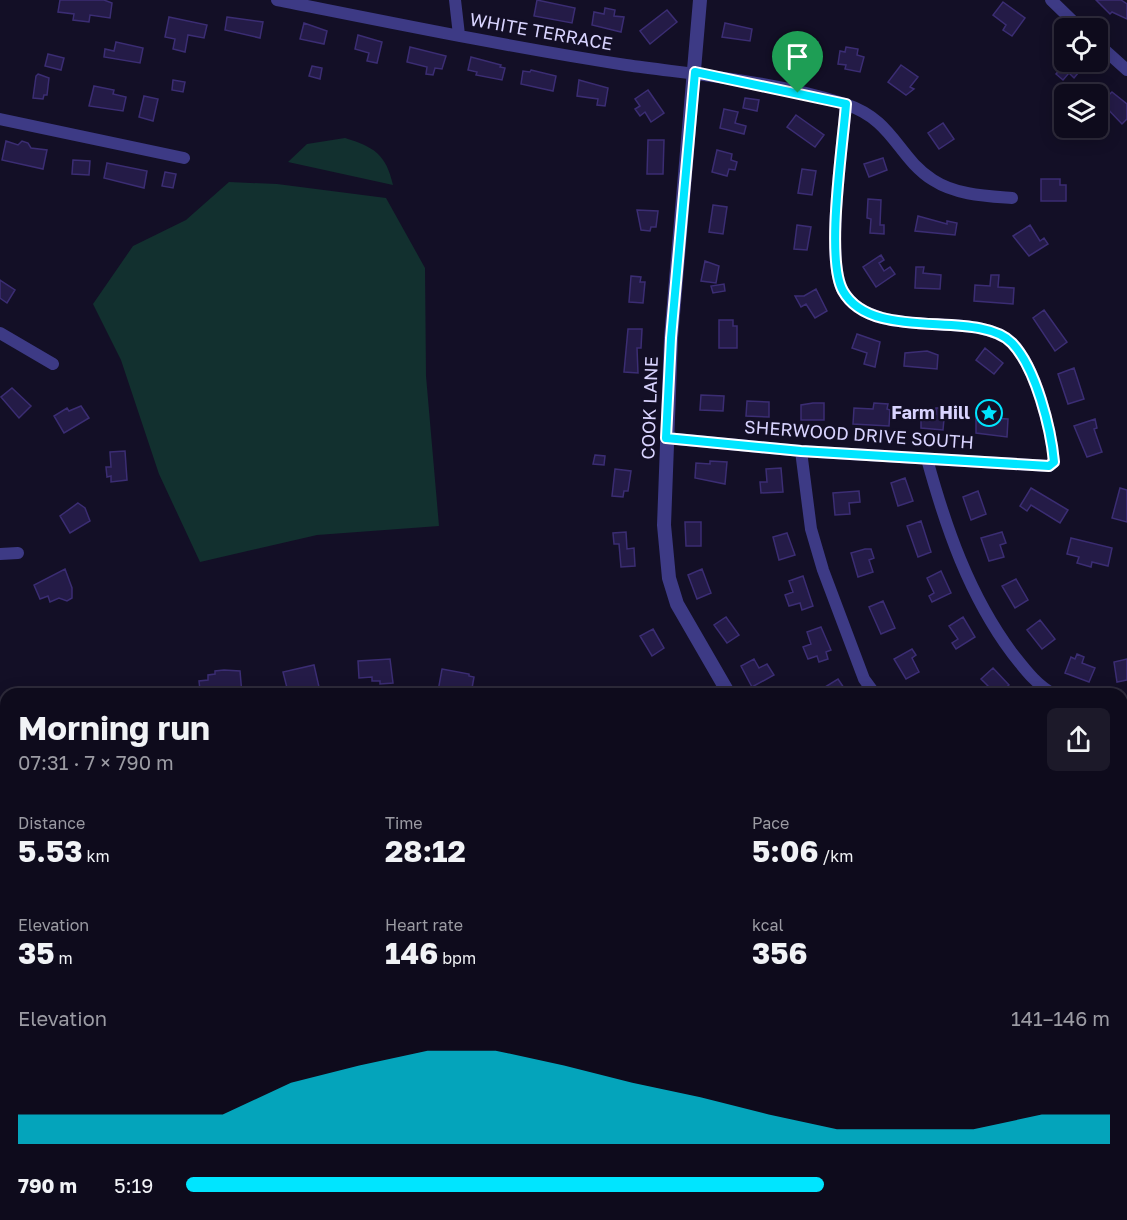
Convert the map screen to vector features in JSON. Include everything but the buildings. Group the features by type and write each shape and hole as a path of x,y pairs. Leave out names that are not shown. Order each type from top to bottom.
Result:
{"street":[{"name":"WHITE TERRACE","path":"277,0 627,65 695,72 846,104 879,120 916,166 933,180 949,188 977,195 1012,198"},
{"path":"455,0 459,35"},
{"name":"COOK LANE","path":"700,0 671,338 664,525 669,578 689,628 725,688"},
{"path":"1051,0 1070,18"},
{"path":"1108,53 1127,70"},
{"name":"SHERWOOD DRIVE SOUTH","path":"666,438 801,451 927,459 1049,466 1054,462 1051,434 1028,368 1012,343 994,332 879,318 858,307 843,291 836,271 836,229 846,104"},
{"path":"0,119 184,158"},
{"path":"0,333 53,364"},
{"path":"801,451 804,492 814,539 864,679 871,688"},
{"path":"927,459 944,521 968,580 997,632 1018,661 1044,688"},
{"path":"0,554 18,553"}],"green space":[{"path":"345,138 377,153 387,166 393,185 288,162 307,144"},
{"path":"229,182 277,184 386,198 425,268 426,376 439,526 317,535 200,562 159,474 121,360 93,304 133,246 186,220"}],"place":[{"name":"Farm Hill","path":"989,413"}],"route":[{"path":"695,72 798,93 846,104 836,229 836,271 843,291 858,307 879,318 994,332 1012,343 1028,368 1051,434 1054,462 1049,466 801,451 666,438 674,297 695,72"}]}
